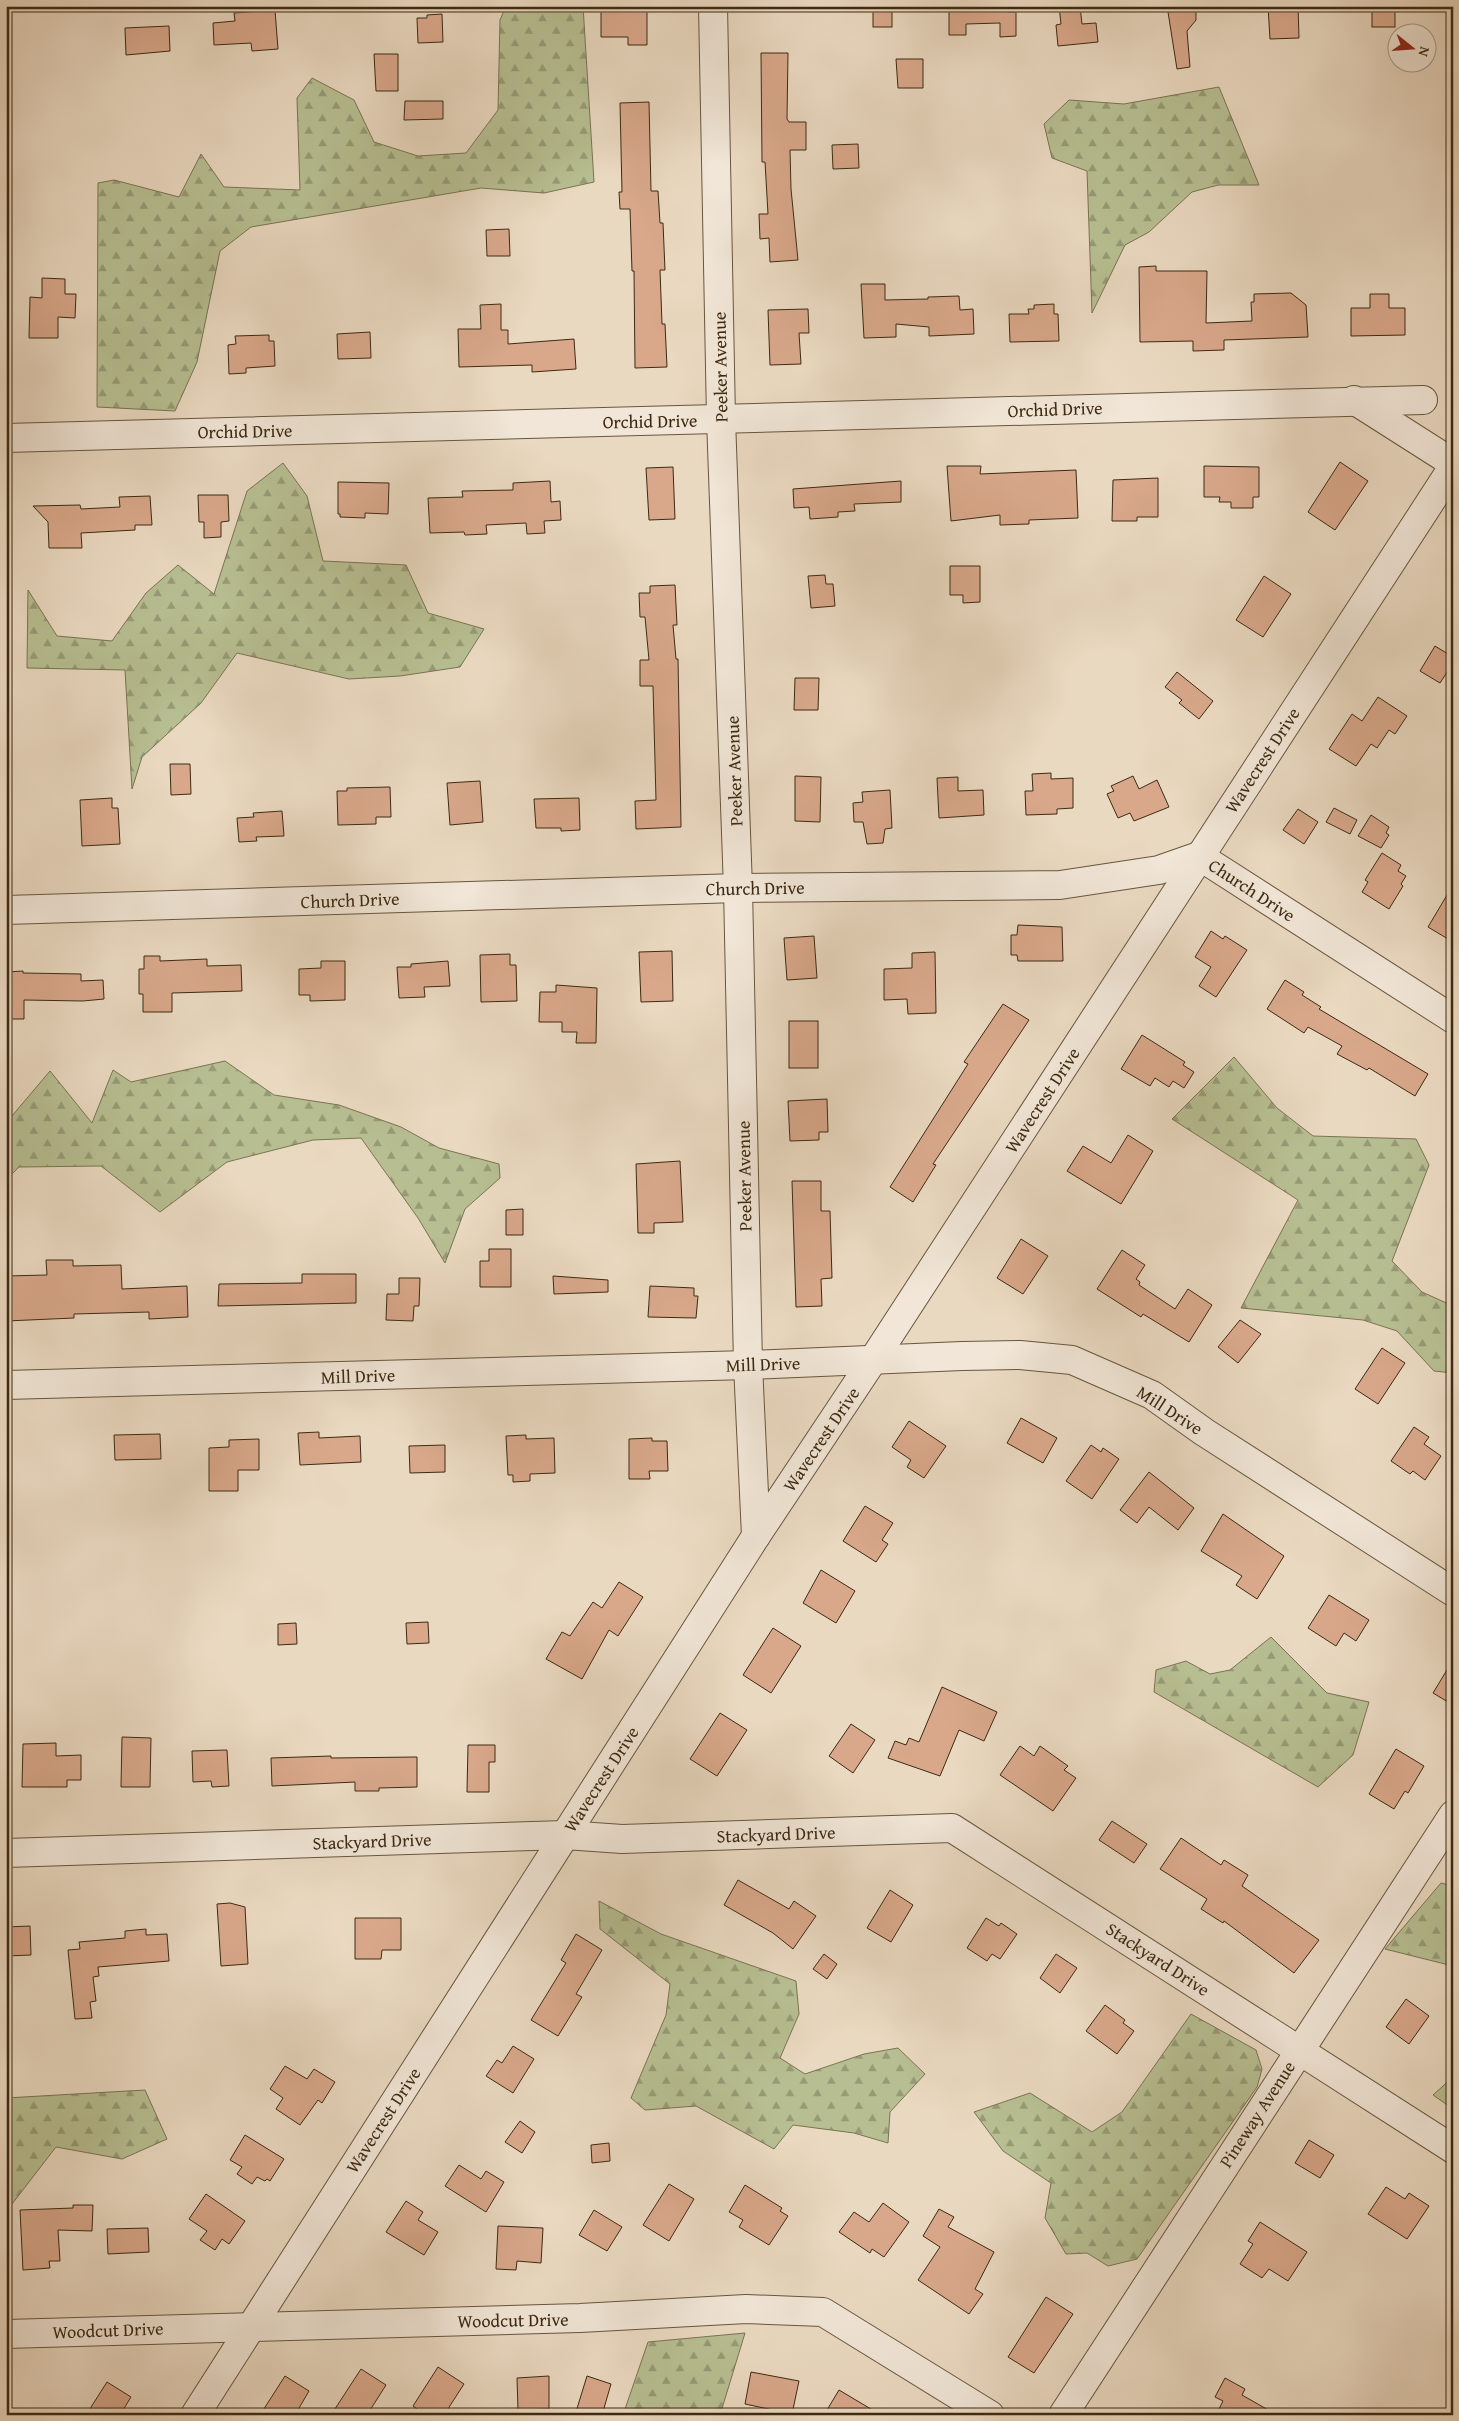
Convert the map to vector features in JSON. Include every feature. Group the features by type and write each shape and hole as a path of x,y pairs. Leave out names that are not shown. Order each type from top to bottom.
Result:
{"street":[{"name":"Peeker Avenue","path":"713,6 721,419 738,888 748,1365 756,1536"},
{"name":"Orchid Drive","path":"6,438 1354,400 1423,400"},
{"path":"1354,400 1453,462"},
{"name":"Wavecrest Drive","path":"195,2415 756,1536 873,1360 1453,467"},
{"name":"Church Drive","path":"6,910 738,888 1060,885 1159,870 1199,856 1453,1019"},
{"name":"Mill Drive","path":"6,1385 748,1365 1020,1355 1072,1360 1152,1395 1204,1432 1453,1592"},
{"name":"Pineway Avenue","path":"1063,2415 1299,2049 1453,1815"},
{"name":"Stackyard Drive","path":"6,1853 565,1835 622,1840 952,1828 1453,2149"},
{"name":"Woodcut Drive","path":"6,2334 580,2318 746,2308 823,2312 990,2415"}],"green space":[{"path":"506,6 583,6 594,182 544,193 481,188 251,227 220,251 197,362 175,411 97,407 98,183 114,180 179,197 201,154 224,187 300,190 297,98 312,78 354,100 374,142 418,156 466,153 498,110 500,20"},
{"path":"1219,87 1259,185 1218,185 1192,192 1149,232 1125,245 1092,313 1087,171 1052,158 1044,124 1069,100 1124,104"},
{"path":"283,463 307,496 323,561 406,565 428,613 484,629 460,667 400,676 349,679 237,653 201,703 142,757 132,789 125,670 27,668 28,590 57,636 112,641 146,593 178,565 214,594 247,491"},
{"path":"1234,1057 1277,1108 1313,1136 1416,1139 1429,1165 1392,1261 1422,1292 1453,1306 1453,1373 1434,1371 1397,1331 1363,1320 1241,1308 1298,1200 1172,1119"},
{"path":"225,1061 274,1095 339,1105 401,1127 439,1148 499,1164 500,1178 465,1209 445,1263 418,1218 361,1138 313,1140 227,1162 160,1212 101,1166 19,1167 6,1180 6,1123 50,1071 92,1123 113,1070 131,1082"},
{"path":"1271,1637 1327,1693 1369,1702 1353,1755 1318,1787 1154,1692 1156,1670 1186,1661 1210,1674 1230,1670"},
{"path":"1441,1883 1453,1886 1453,1966 1385,1949"},
{"path":"599,1901 661,1934 796,1981 799,2014 780,2058 805,2074 864,2054 898,2048 925,2074 890,2112 888,2143 854,2133 793,2125 774,2149 696,2106 645,2110 631,2098 666,2015 670,1984 600,1929"},
{"path":"1191,2014 1256,2050 1262,2069 1257,2087 1137,2259 1108,2266 1087,2253 1066,2254 1045,2218 1051,2183 1003,2151 974,2112 1030,2093 1092,2132 1122,2112"},
{"path":"1453,2077 1453,2109 1433,2095"},
{"path":"145,2090 167,2139 122,2159 56,2147 12,2204 6,2203 6,2098"},
{"path":"745,2333 720,2415 623,2415 648,2342"}],"building":[{"path":"601,6 647,6 647,45 628,45 628,37 601,37"},
{"path":"873,6 892,6 892,27 873,27"},
{"path":"949,6 1010,6 1008,12 1016,12 1016,36 1000,37 1000,23 966,24 966,35 949,35"},
{"path":"1059,6 1080,6 1082,24 1096,23 1098,42 1058,46 1056,25 1061,24"},
{"path":"1179,6 1196,6 1196,20 1187,31 1190,67 1177,69 1168,12 1179,11"},
{"path":"1268,6 1298,6 1299,38 1270,39"},
{"path":"1372,6 1395,6 1395,22 1386,22 1386,27 1372,27"},
{"path":"275,10 278,49 252,51 251,43 214,45 213,23 235,21 234,13"},
{"path":"442,14 443,42 418,43 417,18 427,18 427,15"},
{"path":"169,26 170,51 126,55 125,28"},
{"path":"761,53 788,53 787,119 789,122 806,122 806,150 790,150 791,189 798,260 770,262 769,238 760,239 759,214 768,214 765,162 762,162"},
{"path":"374,54 398,54 398,91 376,91"},
{"path":"896,59 923,59 923,88 898,88"},
{"path":"405,101 443,101 443,119 404,120"},
{"path":"649,102 651,191 658,191 660,223 663,223 665,270 660,270 662,324 665,324 667,367 635,368 634,271 632,271 630,209 620,209 619,192 622,192 620,103"},
{"path":"858,144 859,168 833,169 832,145"},
{"path":"509,229 510,256 487,256 486,230"},
{"path":"1156,266 1156,271 1207,271 1206,323 1252,321 1251,302 1254,302 1254,294 1291,293 1306,305 1308,337 1224,340 1224,350 1193,351 1193,341 1140,342 1139,267"},
{"path":"42,278 65,279 65,294 76,294 75,318 58,317 58,338 29,338 30,297 42,298"},
{"path":"861,284 885,284 885,300 959,296 960,310 973,309 974,334 929,336 929,327 896,324 896,337 864,338"},
{"path":"1370,294 1389,294 1389,308 1405,308 1405,335 1351,336 1351,308 1370,308"},
{"path":"501,304 501,330 508,330 508,344 574,339 576,369 532,372 532,365 459,367 458,329 481,329 480,305"},
{"path":"1054,304 1054,314 1058,314 1059,341 1010,342 1009,314 1029,314 1028,309 1034,309 1034,305"},
{"path":"808,309 809,333 799,333 801,364 770,365 768,310"},
{"path":"370,332 371,358 338,359 337,334"},
{"path":"269,335 269,341 274,341 275,366 246,368 246,373 229,374 228,345 236,344 235,336"},
{"path":"1340,462 1368,481 1335,530 1308,512"},
{"path":"947,466 981,466 980,474 1076,470 1078,518 1029,520 1029,524 1000,525 1000,515 951,521"},
{"path":"1204,466 1259,467 1259,497 1253,497 1253,508 1231,508 1231,502 1219,502 1220,497 1204,497"},
{"path":"673,467 675,519 649,520 646,468"},
{"path":"1158,478 1158,517 1137,517 1137,521 1112,521 1113,480"},
{"path":"550,481 551,502 560,501 561,520 544,521 545,533 527,534 526,523 486,525 487,534 465,535 464,532 430,533 428,498 463,497 462,491 513,490 513,483"},
{"path":"901,481 901,502 854,504 855,511 838,512 838,517 810,519 809,507 794,508 793,489"},
{"path":"338,482 389,483 388,514 365,513 365,518 340,517 340,514 338,514"},
{"path":"198,495 228,495 229,521 221,522 221,537 204,538 204,522 199,522"},
{"path":"150,496 152,525 135,525 135,530 81,533 82,548 49,548 48,522 33,506 80,505 81,509 120,507 119,497"},
{"path":"950,566 980,566 980,602 963,603 963,595 950,595"},
{"path":"825,575 826,584 833,584 835,606 811,608 808,576"},
{"path":"1264,576 1291,594 1263,637 1236,620"},
{"path":"675,585 677,625 673,625 676,659 678,659 681,827 636,829 635,801 656,800 653,686 640,686 640,660 649,660 645,617 640,617 639,593 650,593 650,586"},
{"path":"1435,646 1453,657 1453,663 1440,683 1420,671"},
{"path":"1177,672 1213,701 1199,719 1179,703 1182,700 1165,687"},
{"path":"795,678 819,678 818,710 794,710"},
{"path":"1378,697 1407,716 1395,734 1389,730 1377,748 1371,744 1356,766 1329,749 1352,714 1362,721"},
{"path":"170,764 190,764 191,794 171,795"},
{"path":"1051,773 1051,779 1073,778 1073,808 1057,809 1057,814 1026,815 1025,791 1033,791 1032,774"},
{"path":"795,776 821,777 820,822 795,821"},
{"path":"1133,776 1139,789 1157,780 1169,807 1134,821 1130,813 1118,818 1107,794 1114,791 1111,786"},
{"path":"958,777 958,791 983,790 984,815 939,818 937,778"},
{"path":"480,781 483,822 450,825 447,783"},
{"path":"390,787 391,817 376,817 376,824 338,825 337,791 347,791 347,788"},
{"path":"890,790 892,828 885,829 883,843 867,844 863,822 854,822 853,803 863,802 862,792"},
{"path":"112,798 112,808 118,808 120,844 82,846 80,800"},
{"path":"579,798 580,830 561,831 561,828 536,828 534,799"},
{"path":"1334,808 1357,820 1350,834 1326,822"},
{"path":"1298,809 1318,822 1304,844 1283,830"},
{"path":"282,811 284,836 256,837 257,841 239,842 237,818 254,817 253,813"},
{"path":"1371,815 1389,827 1386,833 1389,835 1381,848 1358,836"},
{"path":"1382,853 1401,865 1398,871 1406,876 1401,884 1403,886 1389,909 1362,892 1368,882 1365,880"},
{"path":"1453,885 1453,942 1428,927"},
{"path":"1018,925 1062,927 1063,961 1018,961 1017,955 1011,955 1011,935 1017,935"},
{"path":"1211,931 1223,939 1225,936 1247,950 1216,997 1199,986 1211,967 1195,957"},
{"path":"814,936 817,978 787,980 784,938"},
{"path":"672,951 673,1001 641,1002 639,952"},
{"path":"935,952 936,1013 908,1014 907,999 884,1000 884,969 912,968 912,953"},
{"path":"510,954 510,965 516,965 517,1001 481,1002 480,955"},
{"path":"144,956 160,956 160,961 207,959 207,966 241,965 242,991 172,993 172,1012 143,1012 143,994 139,994 139,969 144,969"},
{"path":"321,961 345,961 345,1000 310,1001 310,995 299,995 299,969 321,968"},
{"path":"448,961 450,986 424,987 425,997 399,998 397,967 411,967 411,964"},
{"path":"23,971 23,973 81,974 81,981 103,980 104,999 83,1001 24,1000 24,1019 6,1019 6,972"},
{"path":"1285,980 1304,992 1302,995 1321,1007 1319,1009 1428,1074 1415,1096 1369,1068 1367,1070 1337,1054 1342,1046 1308,1027 1304,1033 1267,1009"},
{"path":"556,985 597,988 596,1043 576,1043 577,1032 562,1032 562,1022 539,1022 540,992 556,992"},
{"path":"1003,1004 1029,1020 933,1164 936,1165 913,1202 890,1187 968,1064 964,1062"},
{"path":"789,1021 818,1021 818,1068 789,1068"},
{"path":"1142,1035 1185,1062 1183,1065 1194,1072 1184,1088 1173,1081 1169,1087 1155,1078 1150,1086 1121,1069"},
{"path":"827,1099 828,1132 819,1132 819,1140 790,1141 788,1101"},
{"path":"1128,1135 1153,1151 1121,1204 1067,1171 1083,1146 1111,1163"},
{"path":"680,1161 683,1222 654,1223 654,1233 638,1233 636,1164"},
{"path":"792,1181 821,1181 821,1211 830,1211 832,1278 821,1279 822,1306 796,1307"},
{"path":"523,1209 523,1235 506,1235 506,1210"},
{"path":"1021,1239 1048,1256 1023,1294 997,1278"},
{"path":"489,1249 511,1249 511,1287 480,1287 480,1261 489,1261"},
{"path":"1122,1250 1145,1265 1136,1279 1140,1282 1139,1285 1175,1309 1188,1289 1212,1305 1189,1342 1143,1314 1141,1317 1097,1289"},
{"path":"46,1260 73,1260 73,1266 121,1265 122,1289 187,1286 188,1317 149,1319 149,1312 74,1314 74,1318 6,1321 6,1276 47,1275"},
{"path":"302,1274 356,1274 356,1303 218,1306 219,1284 302,1283"},
{"path":"553,1276 608,1280 608,1292 554,1294"},
{"path":"399,1278 420,1278 419,1306 414,1306 413,1321 386,1320 387,1294 399,1294"},
{"path":"650,1286 694,1288 694,1296 698,1296 696,1318 648,1317"},
{"path":"1240,1320 1261,1334 1238,1363 1218,1347"},
{"path":"1382,1348 1405,1363 1378,1404 1355,1389"},
{"path":"1021,1418 1057,1438 1043,1463 1007,1443"},
{"path":"909,1421 946,1446 924,1478 907,1467 911,1460 892,1447"},
{"path":"1414,1427 1429,1437 1424,1444 1441,1456 1425,1480 1413,1471 1410,1474 1391,1461"},
{"path":"319,1432 319,1438 360,1436 361,1462 300,1465 298,1433"},
{"path":"160,1434 161,1459 115,1460 114,1435"},
{"path":"526,1435 526,1439 554,1438 555,1473 530,1474 530,1481 513,1482 513,1475 508,1475 506,1436"},
{"path":"652,1438 652,1441 667,1441 668,1471 649,1471 650,1479 629,1479 629,1439"},
{"path":"259,1439 259,1470 238,1470 238,1491 209,1491 209,1448 229,1447 229,1440"},
{"path":"445,1445 445,1472 410,1473 409,1446"},
{"path":"1091,1445 1101,1452 1103,1448 1119,1459 1092,1499 1066,1481"},
{"path":"1149,1472 1194,1508 1178,1530 1149,1507 1137,1523 1120,1510"},
{"path":"865,1506 893,1523 882,1540 888,1544 876,1562 843,1541"},
{"path":"1223,1514 1284,1556 1257,1599 1236,1585 1242,1576 1201,1551"},
{"path":"821,1570 855,1591 836,1623 803,1603"},
{"path":"619,1582 643,1597 618,1636 609,1630 582,1679 546,1659 562,1632 570,1636 593,1602 602,1608"},
{"path":"1329,1595 1369,1620 1356,1641 1344,1633 1336,1646 1308,1628"},
{"path":"428,1622 429,1643 407,1644 406,1623"},
{"path":"296,1623 297,1644 278,1645 278,1624"},
{"path":"773,1628 801,1646 771,1693 743,1675"},
{"path":"1453,1660 1453,1705 1433,1693"},
{"path":"942,1687 997,1712 984,1741 959,1730 940,1776 888,1758 895,1741 906,1745 909,1738 919,1742"},
{"path":"720,1713 747,1730 717,1776 690,1759"},
{"path":"851,1724 875,1740 853,1773 829,1756"},
{"path":"122,1737 151,1738 150,1787 121,1787"},
{"path":"56,1743 56,1756 81,1755 81,1780 67,1780 67,1787 22,1787 23,1744"},
{"path":"468,1745 495,1745 495,1762 489,1762 489,1792 467,1792"},
{"path":"1020,1746 1034,1756 1040,1746 1068,1766 1064,1770 1076,1778 1053,1811 1000,1775"},
{"path":"1396,1749 1424,1766 1408,1793 1405,1791 1394,1809 1369,1794"},
{"path":"227,1750 229,1786 212,1787 211,1781 193,1782 192,1751"},
{"path":"331,1756 331,1758 417,1757 417,1787 379,1788 379,1791 355,1791 355,1782 272,1786 271,1758"},
{"path":"1112,1821 1147,1844 1134,1863 1099,1840"},
{"path":"1181,1838 1221,1865 1224,1860 1248,1875 1242,1886 1319,1940 1294,1973 1224,1921 1223,1923 1201,1909 1207,1899 1160,1869"},
{"path":"738,1880 789,1909 794,1901 816,1916 793,1949 773,1933 724,1905"},
{"path":"890,1890 913,1905 891,1942 867,1928"},
{"path":"230,1903 245,1907 248,1964 221,1966 217,1904"},
{"path":"355,1918 401,1918 401,1950 382,1950 381,1959 355,1959"},
{"path":"986,1918 999,1926 1001,1923 1017,1934 1000,1959 992,1954 987,1961 967,1948"},
{"path":"30,1926 31,1955 6,1956 6,1927"},
{"path":"146,1929 146,1935 167,1934 169,1961 98,1967 99,1976 93,1977 96,2001 90,2002 92,2018 75,2019 68,1950 80,1949 79,1942 125,1938 125,1931"},
{"path":"576,1934 602,1950 576,1994 582,1997 558,2036 531,2020 566,1963 561,1960"},
{"path":"824,1954 837,1964 827,1979 813,1969"},
{"path":"1056,1954 1077,1968 1060,1993 1040,1978"},
{"path":"1406,1999 1429,2016 1409,2044 1386,2027"},
{"path":"1105,2005 1125,2020 1123,2023 1134,2031 1117,2054 1086,2031"},
{"path":"513,2046 534,2059 513,2093 486,2076 497,2060 502,2063"},
{"path":"285,2066 307,2079 314,2069 335,2082 322,2103 318,2100 300,2125 276,2109 283,2098 270,2089"},
{"path":"520,2121 535,2132 522,2153 505,2142"},
{"path":"245,2135 284,2159 270,2181 257,2177 252,2184 237,2174 242,2167 230,2160"},
{"path":"1309,2140 1334,2155 1320,2178 1295,2163"},
{"path":"609,2143 610,2161 592,2163 591,2145"},
{"path":"459,2165 481,2179 486,2171 504,2182 486,2212 445,2186"},
{"path":"669,2184 694,2199 669,2241 643,2225"},
{"path":"745,2185 782,2208 780,2211 788,2216 769,2245 739,2227 743,2220 729,2212"},
{"path":"1386,2187 1405,2199 1409,2193 1429,2206 1407,2239 1368,2214"},
{"path":"206,2194 245,2221 229,2244 222,2239 215,2250 200,2240 207,2231 189,2219"},
{"path":"406,2201 423,2212 418,2220 438,2232 424,2255 386,2232"},
{"path":"883,2203 909,2222 884,2257 872,2249 870,2253 839,2232 854,2212 869,2222"},
{"path":"73,2205 93,2205 92,2231 58,2230 60,2261 49,2261 50,2268 23,2270 20,2210 73,2208"},
{"path":"939,2209 954,2217 948,2227 994,2252 975,2289 983,2294 969,2314 918,2280 940,2247 923,2236"},
{"path":"594,2210 622,2227 607,2251 579,2235"},
{"path":"1260,2222 1307,2252 1288,2281 1269,2269 1262,2278 1240,2264 1253,2244 1248,2241"},
{"path":"498,2226 543,2228 541,2263 517,2261 516,2270 496,2269"},
{"path":"148,2228 149,2252 108,2254 107,2229"},
{"path":"1046,2297 1073,2314 1034,2373 1008,2357"},
{"path":"438,2367 464,2384 444,2415 425,2415 413,2406"},
{"path":"361,2369 386,2385 367,2415 331,2415"},
{"path":"751,2372 799,2381 792,2414 745,2404"},
{"path":"285,2376 309,2391 295,2415 260,2415"},
{"path":"549,2376 549,2409 518,2410 517,2378"},
{"path":"587,2376 611,2384 602,2415 575,2415"},
{"path":"1225,2378 1245,2389 1242,2395 1277,2415 1216,2415 1223,2401 1215,2397"},
{"path":"107,2382 131,2397 120,2415 86,2415"},
{"path":"839,2390 881,2415 824,2415"}]}
